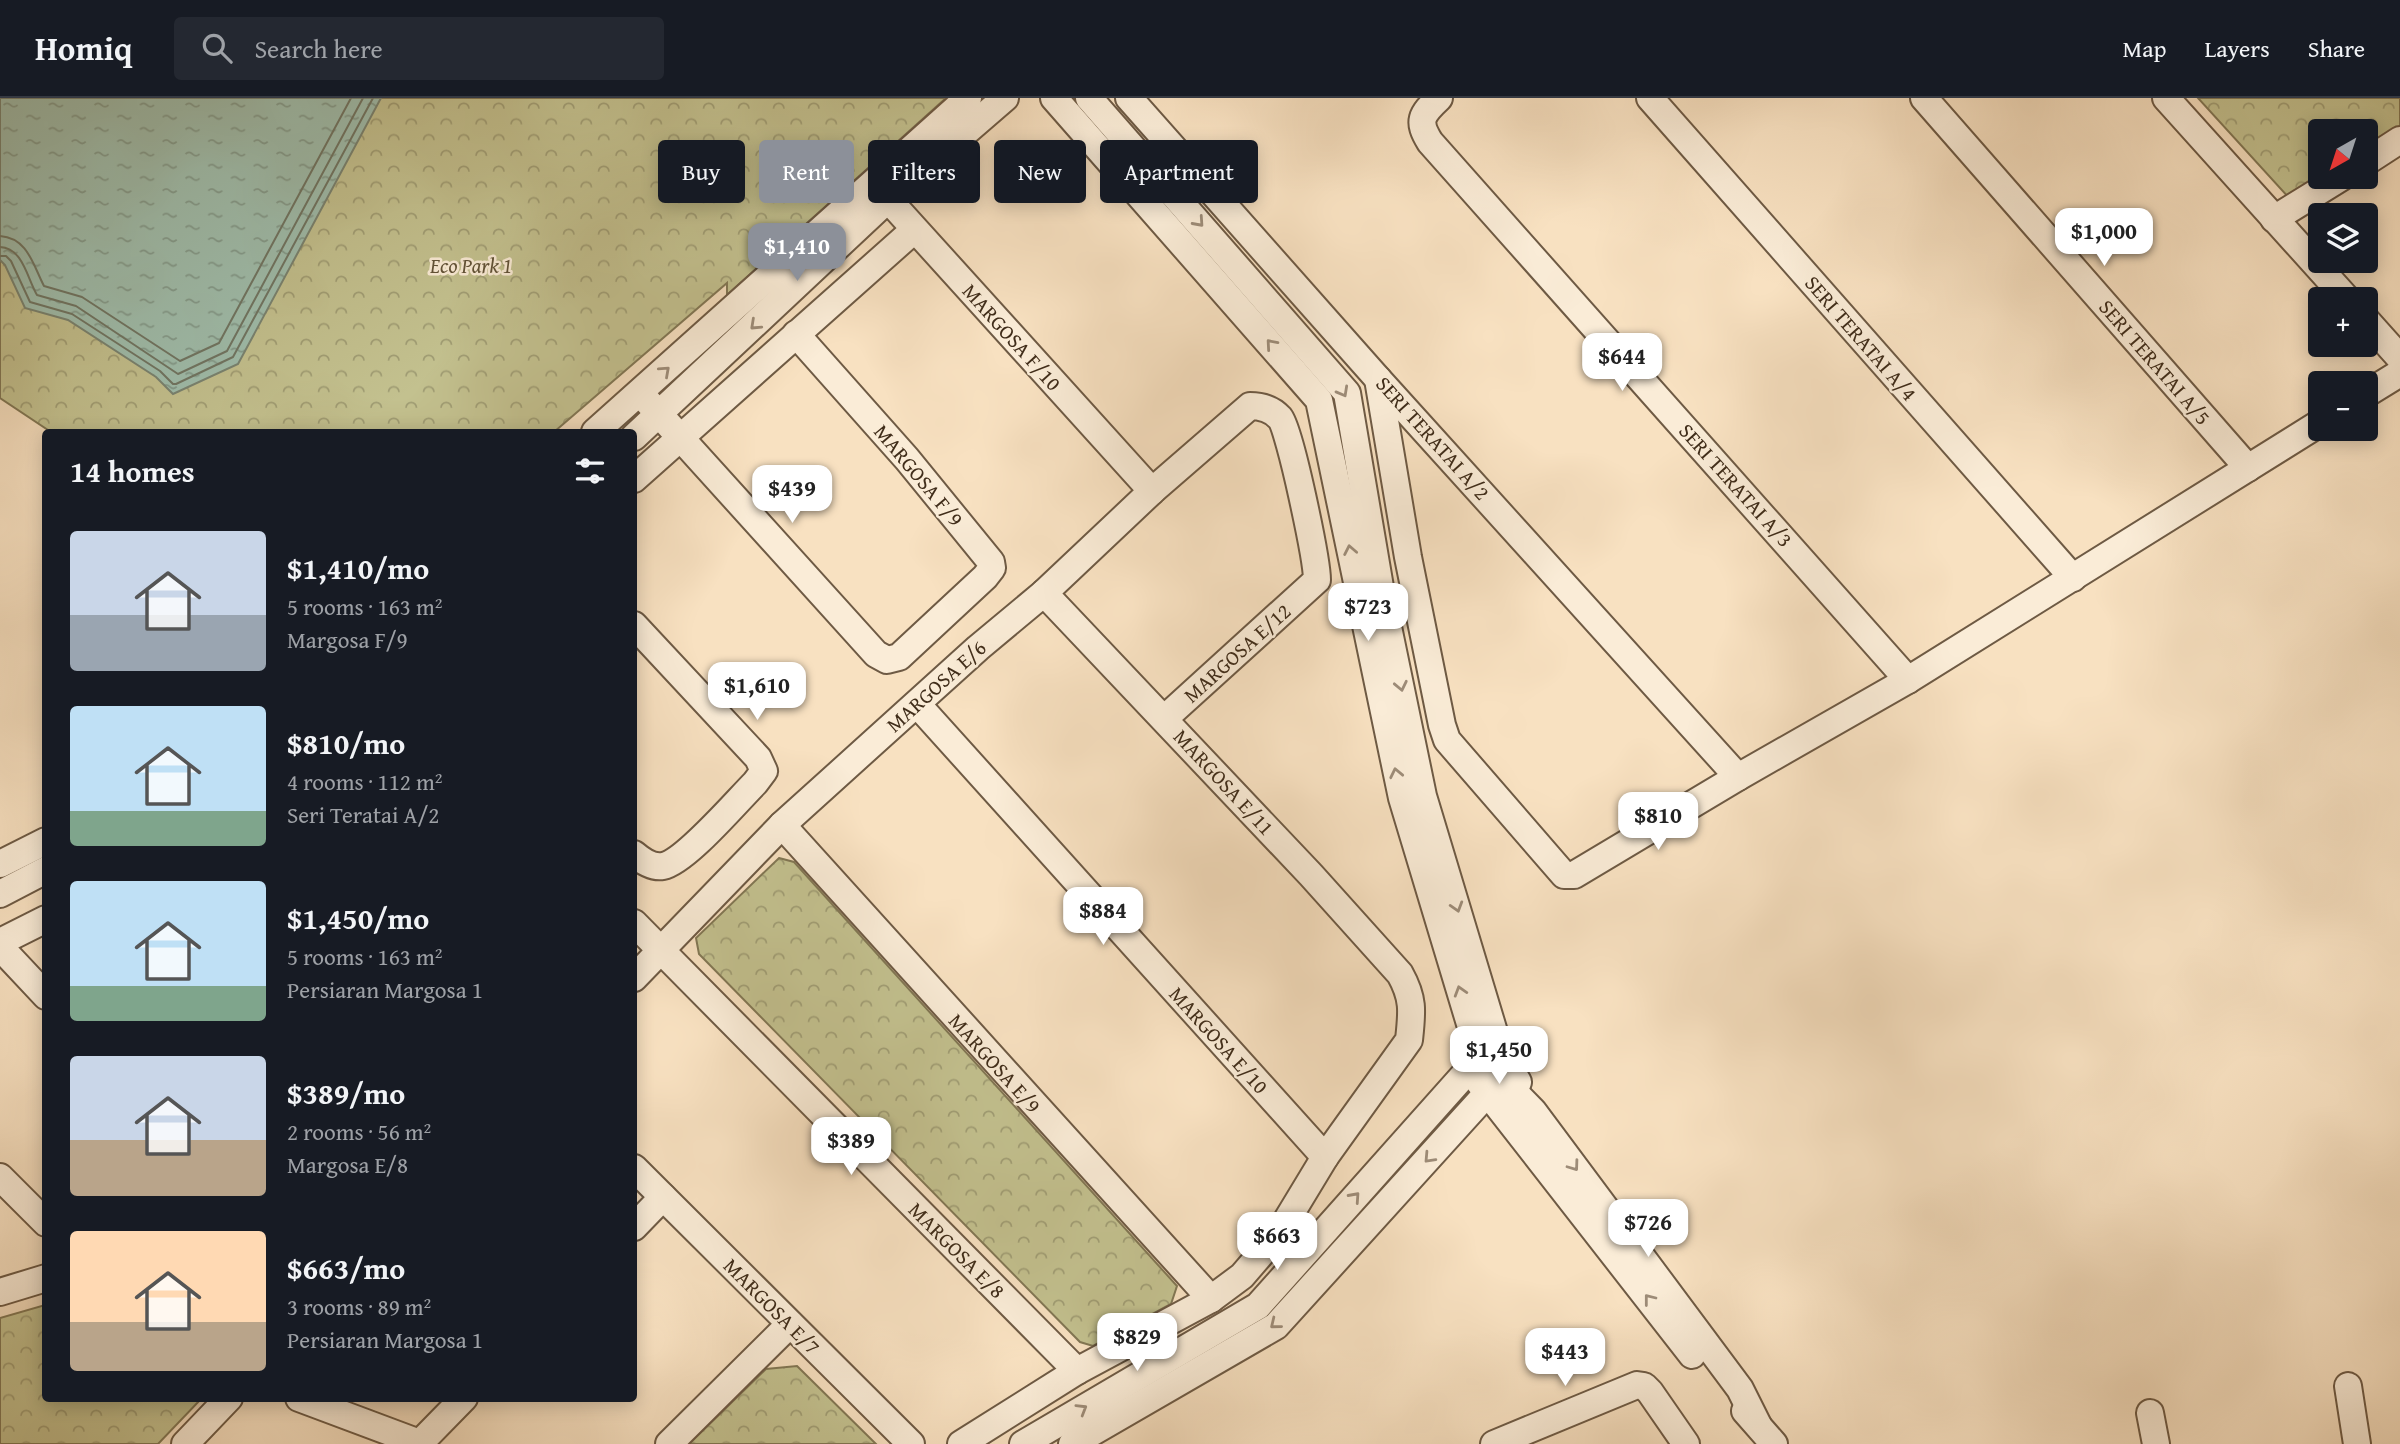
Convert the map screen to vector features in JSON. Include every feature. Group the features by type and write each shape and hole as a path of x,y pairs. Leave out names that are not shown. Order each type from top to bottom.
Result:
{"street":[{"path":"929,140 968,98"},
{"path":"949,140 1005,98"},
{"path":"1054,98 1201,264 1308,367"},
{"path":"1088,98 1221,247 1308,367 1319,400 1402,798 1486,1076 1487,1107 1521,1114"},
{"name":"SERI TERATAI A/2","path":"1129,98 1378,379 1738,777"},
{"name":"SERI TERATAI A/3","path":"1439,98 1424,112 1422,121 1422,129 1430,142 1908,680"},
{"name":"SERI TERATAI A/4","path":"1650,98 2073,578"},
{"name":"SERI TERATAI A/5","path":"1924,98 2248,468"},
{"path":"2166,98 2336,287"},
{"path":"2378,154 2400,140"},
{"path":"2274,219 2323,189"},
{"path":"598,429 868,202"},
{"path":"637,435 869,203"},
{"name":"MARGOSA F/10","path":"890,203 1152,491"},
{"path":"637,476 914,230"},
{"path":"1201,264 1221,247"},
{"path":"2378,333 2400,358"},
{"name":"MARGOSA F/9","path":"640,393 876,654 887,660 899,657 945,616 992,568 988,556 907,459 796,334"},
{"path":"2378,387 2400,373"},
{"path":"1378,379 1408,557 1447,740 1564,875 1574,875 1908,680 2308,430"},
{"name":"MARGOSA E/6","path":"637,975 782,825 1250,406"},
{"name":"MARGOSA E/12","path":"1164,719 1317,580 1285,426 1272,411 1261,406 1250,406"},
{"name":"MARGOSA E/11","path":"1044,593 1311,875 1400,974 1410,992 1409,1040 1325,1157"},
{"path":"637,628 762,764 764,771 679,859 661,867 649,865 637,856"},
{"name":"MARGOSA E/10","path":"917,704 1325,1157"},
{"name":"MARGOSA E/9","path":"782,825 1085,1163 1211,1299"},
{"path":"0,864 42,843"},
{"path":"0,894 42,872"},
{"path":"0,942 42,921"},
{"name":"MARGOSA E/8","path":"637,926 1077,1371"},
{"path":"0,947 42,992"},
{"path":"1486,1076 1521,1114 1693,1357 1766,1434"},
{"path":"1072,1444 1258,1306 1486,1076"},
{"path":"1023,1444 1164,1375 1276,1326 1486,1076"},
{"path":"961,1444 1077,1371 1145,1337 1211,1299 1242,1276 1279,1233 1325,1157"},
{"name":"MARGOSA E/7","path":"637,1171 911,1444"},
{"path":"0,1177 42,1219"},
{"path":"637,1224 663,1197"},
{"path":"0,1292 42,1279"},
{"path":"669,1444 790,1324"},
{"path":"1145,1337 1164,1375"},
{"path":"1493,1444 1637,1385 1644,1386 1686,1444"},
{"path":"2348,1386 2357,1444"},
{"path":"185,1444 225,1402"},
{"path":"310,1402 421,1444 460,1402"},
{"path":"2150,1413 2156,1444"}],"green space":[{"name":"Eco Park 1","path":"0,98 946,98 899,140 868,140 868,168 854,181 854,140 759,140 759,203 829,203 727,295 727,283 557,429 46,429 0,398"},
{"path":"2198,98 2400,98 2400,128 2378,143 2378,119 2308,119 2308,187 2291,200"},
{"path":"779,858 794,862 1177,1286 1171,1304 1093,1346 1080,1342 699,954 696,938"},
{"path":"42,1306 42,1402 198,1402 158,1444 0,1444 0,1318"},
{"path":"797,1366 876,1444 689,1444 766,1369"}],"water":[{"path":"0,98 381,98 238,364 173,394 156,377 68,320 25,308 5,265 0,260"}]}
